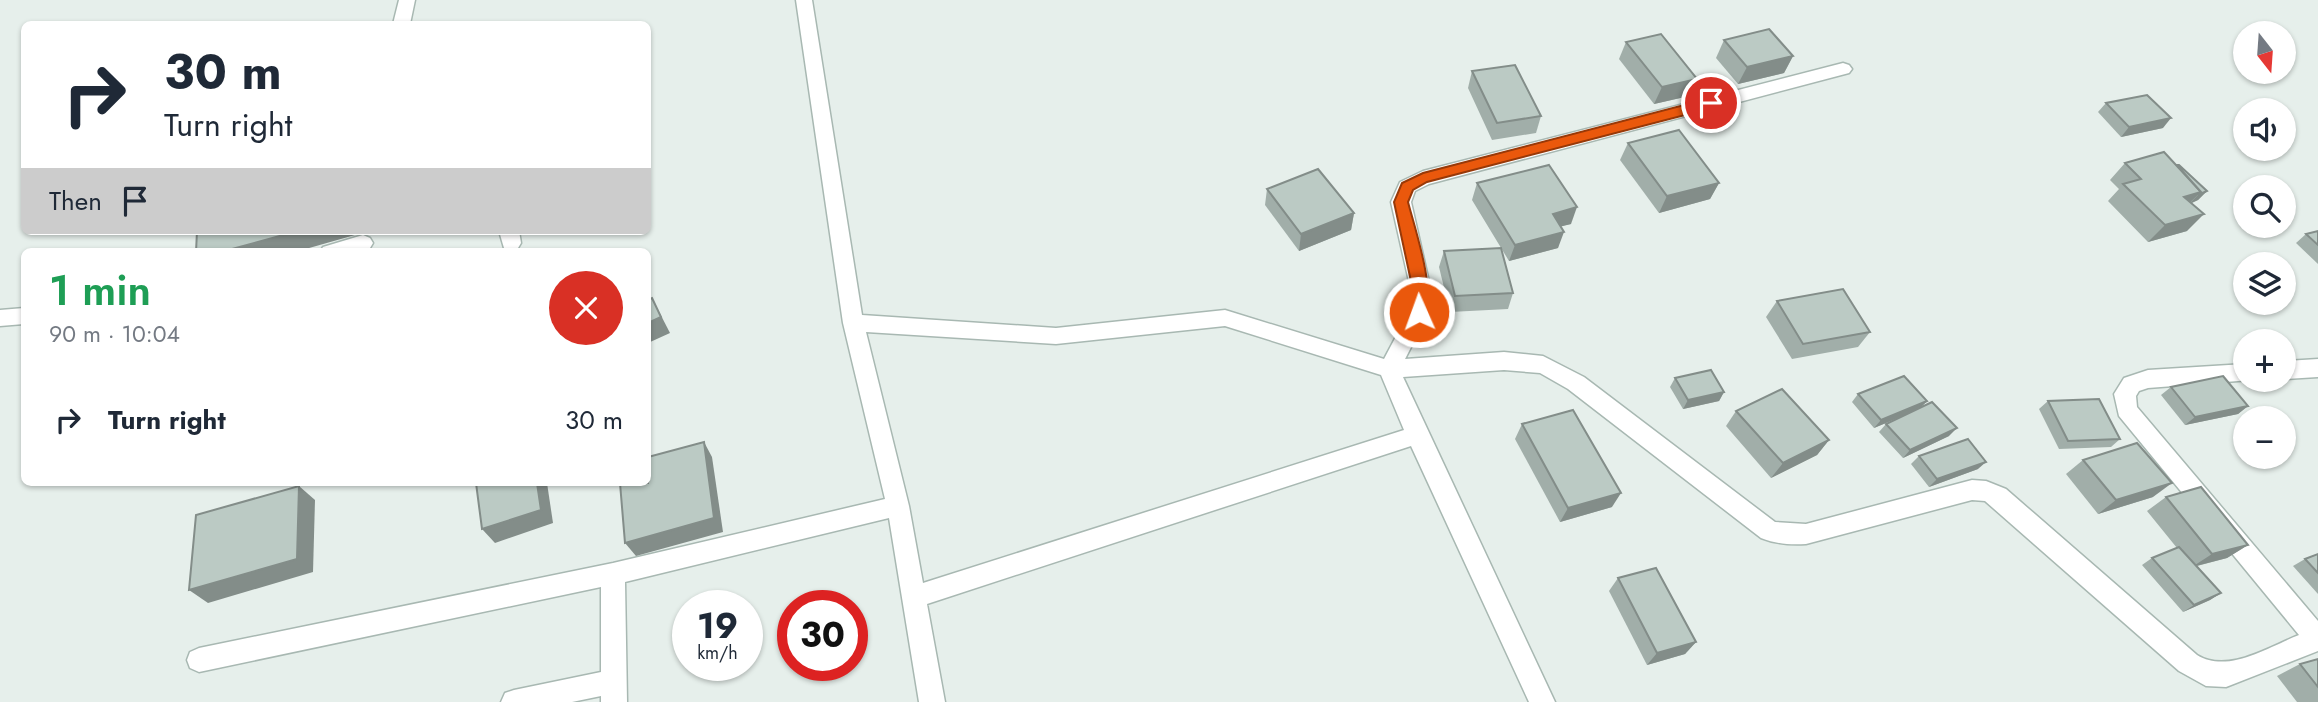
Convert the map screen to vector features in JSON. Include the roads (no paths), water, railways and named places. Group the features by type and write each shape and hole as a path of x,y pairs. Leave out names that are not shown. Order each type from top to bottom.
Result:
{"street":[{"path":"403,21 407,0"},
{"path":"804,0 853,323 898,506 932,702"},
{"path":"1389,369 1419,312 1420,286 1401,202 1408,187 1423,178 1843,69"},
{"path":"345,248 363,243"},
{"path":"0,318 21,316"},
{"path":"853,323 1056,336 1225,318 1389,369 1504,361 1543,365 1576,383 1769,531 1787,535 1806,534 1972,490 1986,491 1998,496 2188,663 2206,674 2225,675 2318,638 2127,410 2125,394 2132,384 2148,379 2233,374"},
{"path":"2296,369 2318,368"},
{"path":"1389,369 1417,435 1542,702"},
{"path":"914,597 1417,435"},
{"path":"200,660 613,574 898,506"},
{"path":"513,702 614,691 613,574"}]}
